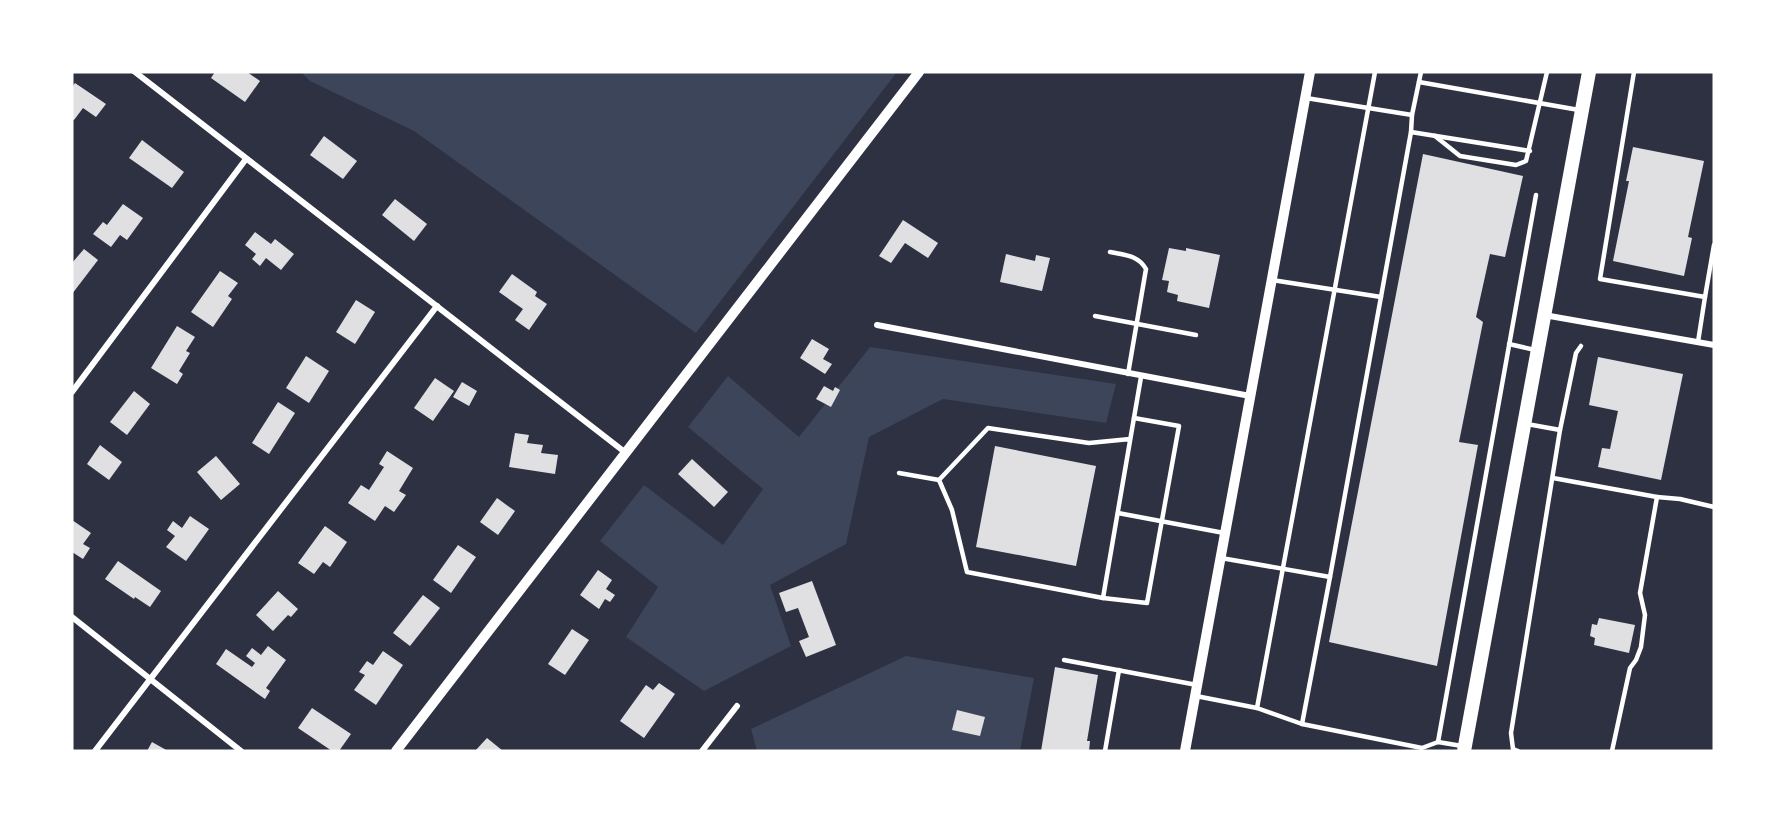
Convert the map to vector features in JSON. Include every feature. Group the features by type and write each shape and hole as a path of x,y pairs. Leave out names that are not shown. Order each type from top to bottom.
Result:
{"main road":[{"path":"1464,749 1588,72"}],"street":[{"path":"135,72 626,453"},
{"path":"396,751 919,72"},
{"path":"1185,751 1310,72"},
{"path":"72,392 246,159"},
{"path":"95,751 437,306"},
{"path":"1544,315 1714,345"},
{"path":"877,326 1250,396"},
{"path":"72,617 241,751"},
{"path":"702,751 737,706"}],"lane":[{"path":"1257,708 1375,72"},
{"path":"1302,724 1421,72"},
{"path":"1435,136 1460,156 1516,165 1526,161 1547,72"},
{"path":"1634,72 1600,279 1705,297"},
{"path":"1419,82 1581,111"},
{"path":"1306,98 1412,115"},
{"path":"1411,132 1530,151"},
{"path":"1438,742 1536,195"},
{"path":"1698,342 1714,245"},
{"path":"1110,252 1134,256 1142,262 1146,269 1128,374"},
{"path":"1272,280 1381,297"},
{"path":"1095,316 1196,335"},
{"path":"1509,344 1537,350"},
{"path":"1518,751 1513,749 1511,733 1560,430 1576,353 1581,346"},
{"path":"1103,598 1141,377"},
{"path":"939,480 952,510 967,572 1103,598 1147,603 1179,426 1134,418"},
{"path":"1524,423 1560,430"},
{"path":"939,480 988,428 1089,442 1130,439"},
{"path":"899,473 939,480"},
{"path":"1553,478 1657,498 1680,499 1714,507"},
{"path":"1612,751 1630,668 1641,647 1646,615 1640,593 1657,498"},
{"path":"1118,513 1225,534"},
{"path":"1221,558 1330,577"},
{"path":"1064,660 1119,670 1196,690 1302,724 1422,748 1438,742 1464,749"},
{"path":"1105,751 1119,670"}],"shaded area":[{"path":"301,72 897,72 696,333 414,131 310,81"},
{"path":"870,347 1116,384 1106,423 943,399 869,437 846,544 770,585 791,646 704,691 626,637 658,587 600,541 644,485 723,545 763,489 688,427 728,376 799,437"},
{"path":"906,656 1034,678 1020,751 757,751 751,729"}],"building":[{"path":"215,72 247,72 260,81 245,102 211,78"},
{"path":"75,83 106,104 96,117 83,108 74,120 72,119 72,87"},
{"path":"324,136 357,161 343,179 310,155"},
{"path":"142,140 184,172 172,188 129,158"},
{"path":"1633,147 1704,161 1688,237 1692,238 1684,276 1613,261 1629,181 1626,181"},
{"path":"1423,154 1523,176 1505,257 1490,254 1476,317 1483,322 1459,442 1478,445 1437,666 1329,642"},
{"path":"395,199 427,224 414,241 382,215"},
{"path":"123,204 143,218 127,240 120,235 111,247 93,234 103,222 107,225"},
{"path":"903,220 938,243 928,258 905,243 891,263 879,256"},
{"path":"255,232 271,244 275,239 294,254 281,270 266,258 260,266 252,259 256,254 245,245"},
{"path":"1169,248 1186,251 1186,248 1220,255 1209,308 1177,301 1178,295 1167,292 1169,281 1162,280"},
{"path":"84,249 98,260 72,294 72,263"},
{"path":"1006,254 1035,261 1036,255 1050,258 1042,291 1000,282"},
{"path":"220,271 238,283 228,296 232,299 213,327 191,312"},
{"path":"512,274 537,292 535,296 547,304 529,330 515,320 523,309 499,292"},
{"path":"356,300 375,312 355,344 336,332"},
{"path":"177,326 195,337 186,351 190,353 179,371 183,374 177,384 151,368"},
{"path":"812,339 829,349 823,359 832,364 825,374 800,358"},
{"path":"306,356 329,371 309,403 286,388"},
{"path":"1598,357 1683,374 1661,480 1598,467 1602,448 1610,449 1618,411 1589,405"},
{"path":"435,378 454,391 433,421 414,408"},
{"path":"462,382 477,391 469,406 453,397"},
{"path":"824,386 833,391 835,387 840,390 831,407 816,399"},
{"path":"134,391 150,404 127,435 110,422"},
{"path":"278,402 295,413 269,454 252,443"},
{"path":"515,433 529,435 527,443 543,445 541,453 558,455 555,474 509,467"},
{"path":"100,445 122,462 109,480 87,464"},
{"path":"995,446 1096,466 1076,566 976,547"},
{"path":"387,451 413,468 399,491 406,495 394,512 385,506 375,521 348,503 361,485 369,490 384,467 379,464"},
{"path":"216,456 240,484 221,500 197,472"},
{"path":"692,459 728,492 714,507 678,474"},
{"path":"497,498 515,511 498,535 480,522"},
{"path":"190,516 209,529 186,561 166,547 175,536 167,530 173,521 182,528"},
{"path":"72,520 91,533 83,544 90,548 83,559 72,552"},
{"path":"325,526 347,542 330,567 323,562 314,574 298,563"},
{"path":"458,545 476,557 451,593 433,580"},
{"path":"118,561 161,591 150,607 105,579"},
{"path":"598,570 612,580 606,589 615,595 610,602 605,599 599,609 580,595"},
{"path":"812,581 836,645 806,657 799,641 809,637 798,608 786,612 779,593"},
{"path":"278,591 298,609 291,617 288,615 273,631 256,615"},
{"path":"423,595 440,608 410,646 393,633"},
{"path":"1599,618 1635,625 1629,653 1594,645 1595,638 1590,636 1592,624 1597,625"},
{"path":"572,629 589,640 565,675 548,664"},
{"path":"268,646 286,660 266,688 270,691 265,699 216,664 226,649 252,667 255,663 246,656 252,648 261,655"},
{"path":"383,651 403,665 376,705 354,690 365,675 359,672 367,661 373,665"},
{"path":"1055,667 1098,675 1087,741 1090,741 1089,751 1041,751"},
{"path":"659,683 675,694 644,738 620,721 646,685 653,690"},
{"path":"312,708 351,734 339,751 332,751 298,728"},
{"path":"957,710 985,717 980,736 952,730"},
{"path":"487,738 503,751 475,751"},
{"path":"152,742 168,751 147,751"}]}
